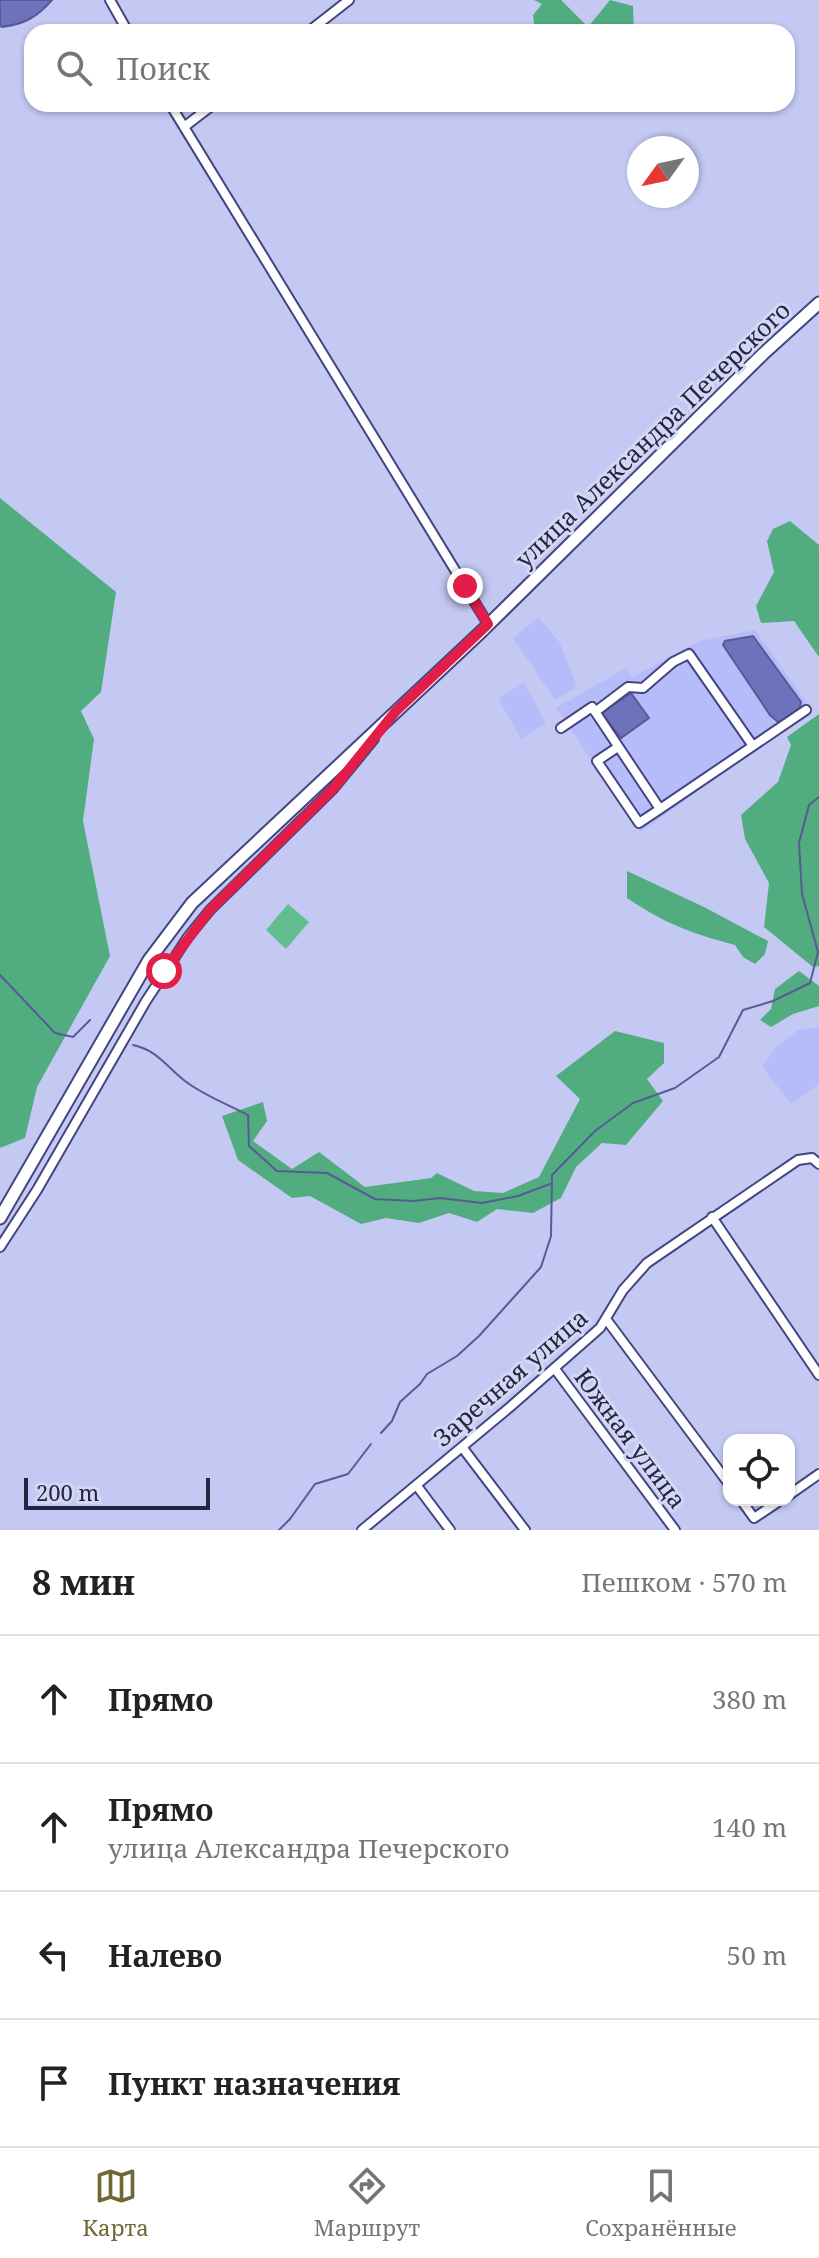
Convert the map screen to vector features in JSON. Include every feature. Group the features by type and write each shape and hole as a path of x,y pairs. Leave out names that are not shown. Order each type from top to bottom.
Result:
{"main road":[{"name":"улица Александра Печерского","path":"0,1218 129,993 170,930 221,873 488,624 819,303"}],"street":[{"path":"111,0 124,24"},
{"path":"318,24 349,0"},
{"path":"175,112 488,624"},
{"path":"184,127 204,112"},
{"path":"595,712 628,687 643,688 673,662 689,654 753,746"},
{"path":"561,728 592,707 660,809"},
{"path":"618,747 597,761 639,823 806,710"},
{"path":"0,1247 37,1190 146,1001 188,937 210,910 333,789 396,711"},
{"name":"Заречная улица","path":"362,1530 375,1526 600,1328 623,1290 647,1263 798,1160 812,1158 819,1164"},
{"path":"712,1217 819,1375"},
{"path":"606,1319 723,1476"},
{"name":"Южная улица","path":"555,1369 675,1530"},
{"path":"462,1447 525,1530"},
{"path":"795,1491 819,1474"},
{"path":"417,1486 450,1530"},
{"path":"745,1506 754,1518 772,1506"}],"shaded area":[{"path":"0,0 52,0 30,19 2,27"},
{"path":"538,617 560,643 577,687 555,700 513,638"},
{"path":"755,630 812,710 641,832 556,708 626,668 633,677 699,641"},
{"path":"753,636 801,702 799,711 784,722 778,722 770,715 723,645 725,641"},
{"path":"524,683 546,723 521,739 498,698"},
{"path":"631,693 649,718 621,738 602,713"},
{"path":"819,1027 819,1084 791,1104 762,1067 775,1048 798,1030"}],"green space":[{"path":"534,0 561,0 585,24 534,24 533,15 542,4"},
{"path":"610,0 633,6 634,24 590,24"},
{"path":"0,498 116,592 101,692 81,711 94,739 83,821 110,956 37,1087 25,1138 0,1148"},
{"path":"790,521 819,545 819,657 794,621 761,623 756,606 774,572 767,541 773,529"},
{"path":"819,714 819,966 813,967 764,927 769,883 745,839 741,815 778,782 791,745 787,737"},
{"path":"627,871 768,941 765,954 755,964 743,957 735,945 679,927 654,915 627,898"},
{"path":"288,904 309,922 286,949 266,930"},
{"path":"799,971 819,986 819,1006 793,1014 771,1027 760,1020 771,1009 775,989"},
{"path":"615,1031 664,1043 664,1063 647,1079 663,1101 626,1145 602,1143 576,1167 561,1198 533,1213 497,1209 477,1222 449,1213 419,1223 386,1218 361,1224 310,1196 292,1198 238,1160 222,1116 263,1102 267,1121 253,1141 292,1169 319,1152 365,1187 431,1178 437,1173 474,1191 503,1193 539,1177 580,1099 556,1076"}],"waterway":[{"path":"381,1433 392,1421 400,1402 427,1374 457,1356 479,1336 541,1267 551,1236 552,1175 595,1131 633,1103 675,1088 719,1057 743,1010 773,1001 810,983 818,952 802,894 799,843 809,805 819,797"},
{"path":"0,975 55,1033 73,1037 90,1020"},
{"path":"133,1045 155,1055 199,1091 248,1115 249,1146 277,1171 327,1173 375,1199 413,1201 440,1198 482,1203 518,1196 550,1184"},
{"path":"279,1530 315,1484 348,1474 371,1444"}],"route":[{"path":"164,971 210,910 305,819 396,711 488,624 465,586"}]}
